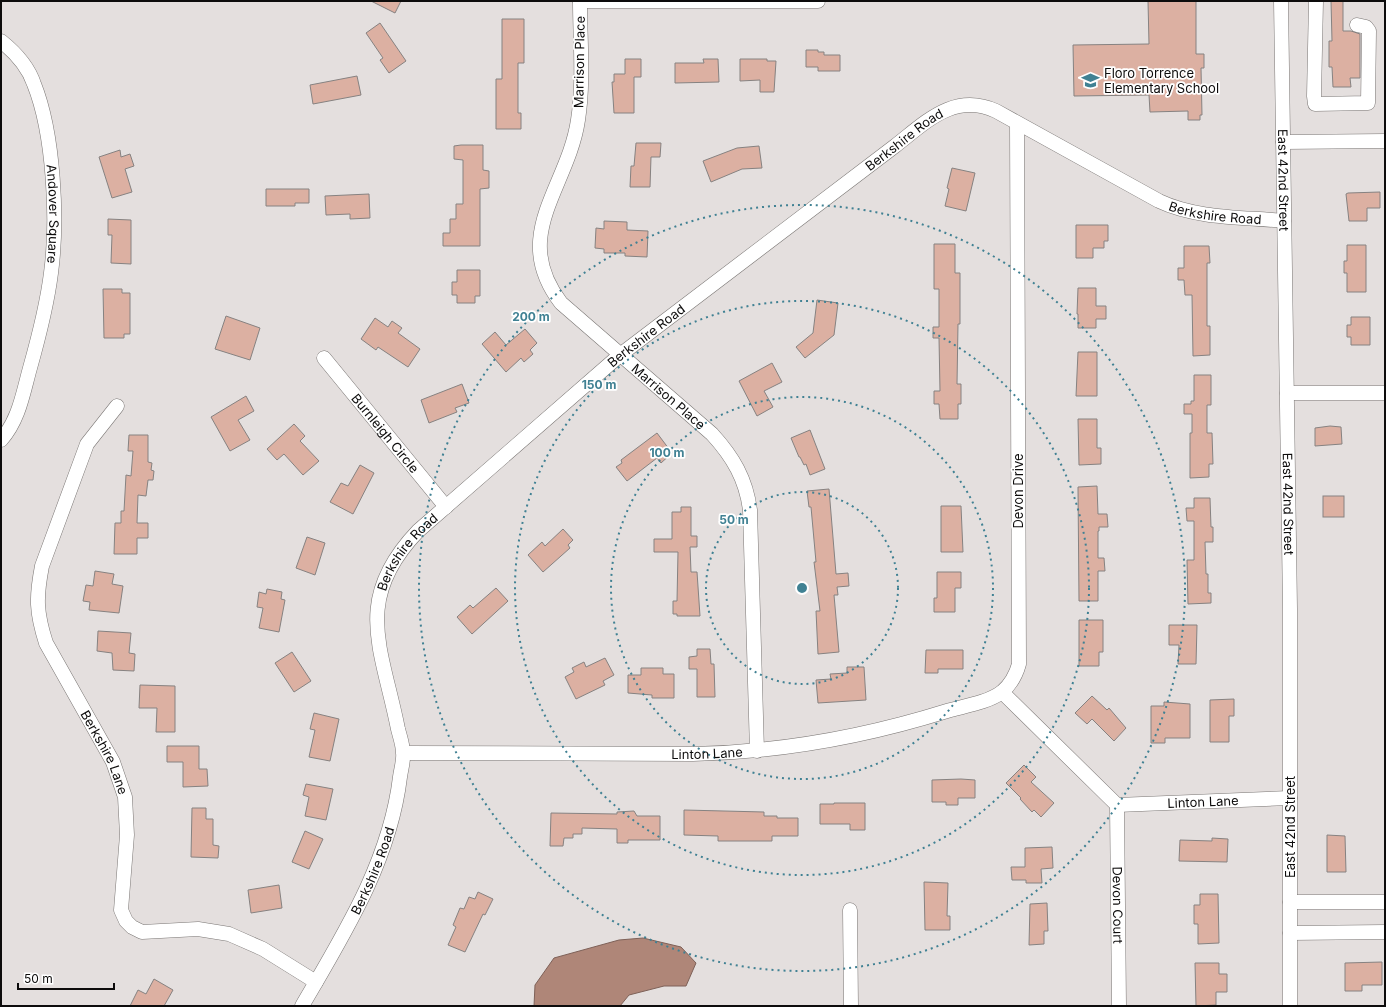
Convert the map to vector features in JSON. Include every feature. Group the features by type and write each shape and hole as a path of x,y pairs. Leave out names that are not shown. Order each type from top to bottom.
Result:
{"street":[{"path":"580,1 818,1"},
{"name":"Marrison Place","path":"580,1 581,83 578,120 564,167 543,219 540,249 544,273 555,295 561,303 720,443 736,463 746,486 750,510 757,751"},
{"name":"East 42nd Street","path":"1281,1 1290,608 1290,1006"},
{"path":"1316,1 1314,96 1316,104 1368,103 1369,31 1366,27 1357,25"},
{"name":"Andover Square","path":"1,42 23,62 38,94 50,153 54,200 52,266 41,329 20,406 14,422 1,440"},
{"name":"Berkshire Road","path":"302,1006 358,908 377,864 392,818 404,753 377,633 379,597 382,586 395,558 418,531 620,355 936,115 959,105 979,105 996,111 1164,203 1180,209 1208,214 1284,221"},
{"name":"Devon Drive","path":"1002,692 1009,685 1017,672 1019,664 1017,123"},
{"path":"1283,142 1385,141"},
{"name":"Burnleigh Circle","path":"324,358 446,507"},
{"path":"1287,393 1385,393"},
{"name":"Berkshire Lane","path":"117,406 87,444 42,566 36,602 40,626 46,643 112,762 126,797 127,834 121,902 122,914 132,927 142,932 198,929 234,936 263,949 316,982"},
{"path":"1002,692 1117,805"},
{"name":"Linton Lane","path":"404,753 694,754 757,751 820,743 878,732 992,698 1002,692"},
{"name":"Linton Lane","path":"1117,805 1290,798"},
{"name":"Devon Court","path":"1117,805 1119,1006"},
{"path":"1290,902 1385,902"},
{"path":"850,910 851,1006"},
{"path":"1290,933 1385,932"}],"shaded area":[{"path":"643,938 681,947 696,963 686,986 664,986 629,995 620,1006 534,1006 535,985 554,958 619,940"}],"building":[{"path":"371,1 401,1 395,13"},
{"path":"1148,1 1196,1 1196,54 1204,54 1204,68 1201,68 1202,115 1200,115 1200,120 1188,120 1188,111 1150,112 1149,95 1074,96 1073,45 1149,44"},
{"path":"1331,1 1343,1 1343,31 1351,31 1360,34 1360,78 1350,78 1351,87 1333,87 1332,67 1329,67 1329,41 1332,41"},
{"path":"502,19 524,19 524,63 518,63 518,113 521,113 521,129 496,129 496,79 502,79"},
{"path":"380,23 406,61 389,73 380,60 383,58 366,33"},
{"path":"806,50 818,50 818,52 824,52 824,55 840,55 840,71 818,71 818,67 806,67"},
{"path":"625,59 641,59 641,77 634,77 634,113 614,113 612,82 614,82 614,74 625,74"},
{"path":"703,59 718,59 719,82 675,83 675,63 704,63"},
{"path":"740,59 767,59 767,61 776,61 774,92 760,92 760,80 740,81"},
{"path":"357,76 361,95 313,104 310,85"},
{"path":"636,143 661,143 660,157 651,157 650,187 630,187 631,166 634,166"},
{"path":"483,145 483,170 489,171 489,188 480,189 480,246 443,246 443,233 450,233 450,219 456,219 456,204 463,204 463,160 454,159 454,146"},
{"path":"759,146 762,168 742,169 711,182 703,161 737,148"},
{"path":"120,150 121,157 130,154 134,166 125,169 132,192 112,198 99,157"},
{"path":"952,168 975,173 966,211 945,206 949,189 947,188"},
{"path":"266,189 309,189 309,203 295,203 295,206 266,206"},
{"path":"1380,192 1380,208 1367,208 1367,221 1349,221 1346,194"},
{"path":"369,194 370,218 350,219 350,214 326,215 325,196"},
{"path":"108,219 131,220 131,264 111,263 112,235 108,235"},
{"path":"604,221 627,222 627,230 648,231 647,257 625,256 625,253 604,253 604,249 595,248 596,228 604,229"},
{"path":"1076,225 1108,225 1108,241 1104,241 1104,248 1093,248 1093,258 1076,258"},
{"path":"934,244 955,244 955,273 960,273 960,324 958,324 957,384 961,384 961,404 958,404 958,419 940,419 939,404 934,404 934,391 940,391 939,338 933,338 933,327 939,327 939,289 934,289"},
{"path":"1347,245 1366,245 1366,292 1347,292 1347,273 1344,273 1344,261 1347,261"},
{"path":"1184,246 1209,246 1210,263 1207,263 1207,326 1210,326 1210,355 1193,356 1192,295 1185,295 1184,280 1178,280 1178,268 1184,268"},
{"path":"457,270 480,270 480,296 475,296 475,303 457,303 457,295 452,295 452,282 457,282"},
{"path":"1078,288 1096,288 1096,306 1106,306 1106,319 1096,319 1096,328 1078,328"},
{"path":"103,289 122,289 122,293 130,293 130,334 124,334 124,338 104,338"},
{"path":"817,300 838,303 834,335 805,358 796,347 813,333"},
{"path":"226,316 260,328 250,360 215,349"},
{"path":"1351,317 1370,317 1370,345 1351,345 1351,337 1347,337 1347,325 1351,325"},
{"path":"375,318 388,327 392,321 402,328 398,333 420,349 408,367 378,347 376,350 361,339"},
{"path":"525,329 537,343 530,350 533,354 524,362 521,358 506,372 482,344 495,332 506,345"},
{"path":"1078,352 1097,352 1097,396 1076,396"},
{"path":"772,363 782,382 764,391 773,407 757,416 739,381"},
{"path":"1194,375 1211,375 1211,405 1207,405 1207,433 1212,433 1213,464 1209,464 1209,477 1190,478 1190,433 1192,433 1192,414 1184,414 1184,404 1191,404 1191,401 1194,401"},
{"path":"462,384 469,403 455,408 457,412 429,423 421,400"},
{"path":"246,396 254,411 238,420 250,440 230,451 211,417"},
{"path":"1078,419 1097,419 1097,448 1101,448 1101,464 1079,465"},
{"path":"294,424 305,436 300,441 319,461 303,475 284,454 277,460 267,449"},
{"path":"1330,426 1341,427 1342,444 1315,446 1315,428"},
{"path":"810,430 825,469 810,475 806,464 804,465 799,457 791,438"},
{"path":"657,433 672,453 661,463 657,458 627,481 616,467 622,463 621,460"},
{"path":"129,435 148,435 148,462 152,463 151,470 154,471 153,480 148,480 146,496 138,495 137,523 148,523 148,538 137,538 137,554 114,554 115,523 121,523 121,511 124,511 126,475 131,476 133,451 128,451"},
{"path":"360,465 374,473 353,514 330,502 341,483 348,486"},
{"path":"1097,486 1098,514 1107,514 1108,527 1099,527 1098,531 1098,558 1104,558 1105,571 1098,571 1098,601 1079,601 1078,487"},
{"path":"829,489 836,574 848,573 849,586 837,587 838,595 834,595 839,652 818,654 816,611 820,611 814,562 816,562 811,507 809,507 807,491"},
{"path":"1323,496 1344,496 1344,517 1323,517"},
{"path":"1194,498 1210,498 1213,542 1205,542 1206,574 1208,574 1208,593 1211,593 1211,603 1188,604 1187,560 1194,560 1194,521 1187,521 1186,508 1194,508"},
{"path":"941,506 961,506 963,552 941,552"},
{"path":"681,507 691,507 691,536 697,536 697,547 690,547 691,572 697,572 700,616 677,616 677,614 673,614 673,601 677,601 678,552 654,552 654,539 672,539 672,512 681,512"},
{"path":"563,529 573,540 568,545 570,548 543,572 528,555 542,542 545,546"},
{"path":"307,537 325,543 315,575 296,568"},
{"path":"95,571 114,574 112,584 123,586 119,613 89,610 90,602 83,601 86,585 93,586"},
{"path":"937,572 961,572 961,588 955,588 955,612 934,612 934,598 937,598"},
{"path":"496,588 508,601 472,634 457,617 470,605 473,608"},
{"path":"267,589 282,592 281,599 285,600 279,632 259,628 263,608 257,607 259,592 266,594"},
{"path":"1079,620 1103,620 1103,652 1099,652 1099,666 1079,666"},
{"path":"1169,625 1197,625 1196,664 1178,664 1179,645 1169,645"},
{"path":"98,631 131,633 129,653 135,654 134,671 113,670 112,653 97,651"},
{"path":"697,649 710,649 711,664 714,664 715,697 697,697 697,669 689,669 689,657 697,656"},
{"path":"926,650 963,650 963,669 938,669 938,673 925,673"},
{"path":"292,652 311,681 294,692 275,663"},
{"path":"605,658 614,675 603,681 605,685 576,699 565,677 574,672 572,668 584,662 586,667"},
{"path":"847,667 864,667 866,700 818,703 816,680 831,679 830,674 847,673"},
{"path":"641,668 663,668 663,674 674,674 674,698 652,698 652,695 628,693 628,675 641,675"},
{"path":"140,685 175,686 175,732 156,732 157,708 139,708"},
{"path":"1092,696 1107,710 1109,708 1126,728 1114,741 1092,719 1087,724 1075,713"},
{"path":"1234,699 1234,716 1229,716 1229,742 1210,742 1210,700"},
{"path":"1164,702 1190,704 1190,738 1165,738 1165,743 1151,743 1151,706 1164,706"},
{"path":"314,713 339,719 330,761 309,757 315,730 310,729"},
{"path":"167,746 199,746 199,769 207,769 208,786 183,787 183,762 167,762"},
{"path":"1024,765 1036,777 1031,782 1054,803 1041,817 1034,810 1032,812 1006,783"},
{"path":"932,780 975,780 975,798 958,798 958,805 946,805 946,802 932,802"},
{"path":"306,784 333,789 326,820 305,816 309,797 303,795"},
{"path":"865,803 865,830 850,830 850,824 820,824 820,804"},
{"path":"192,808 206,808 206,819 213,819 213,845 219,846 218,858 191,857"},
{"path":"684,810 764,812 764,816 777,816 777,818 798,818 798,836 772,836 772,841 718,841 718,836 684,835"},
{"path":"634,811 637,816 660,816 660,840 628,840 628,843 617,843 617,829 582,828 582,834 573,834 573,838 564,838 563,846 550,846 551,813 617,814 617,812"},
{"path":"305,831 323,839 309,869 292,862"},
{"path":"1327,835 1345,836 1346,872 1327,872"},
{"path":"1212,838 1228,839 1227,862 1179,861 1180,840 1212,841"},
{"path":"1052,847 1053,868 1041,869 1042,883 1026,883 1026,880 1012,880 1011,867 1025,867 1025,848"},
{"path":"924,882 948,883 947,916 950,916 950,930 925,930"},
{"path":"279,885 282,908 251,913 248,890"},
{"path":"478,892 493,899 485,915 483,914 465,952 448,945 456,927 453,925 460,908 464,909 469,897 475,899"},
{"path":"1200,894 1218,894 1219,943 1198,944 1198,924 1194,924 1194,905 1200,905"},
{"path":"1047,903 1048,931 1044,931 1044,944 1029,945 1030,904"},
{"path":"1382,962 1382,985 1362,985 1362,991 1345,991 1345,963"},
{"path":"1195,963 1219,963 1219,974 1227,974 1227,992 1216,992 1216,1005 1196,1006"},
{"path":"154,979 173,990 164,1006 130,1006 138,990 146,994"}],"place":[{"name":"Floro Torrence Elementary School","path":"1091,80"}]}
